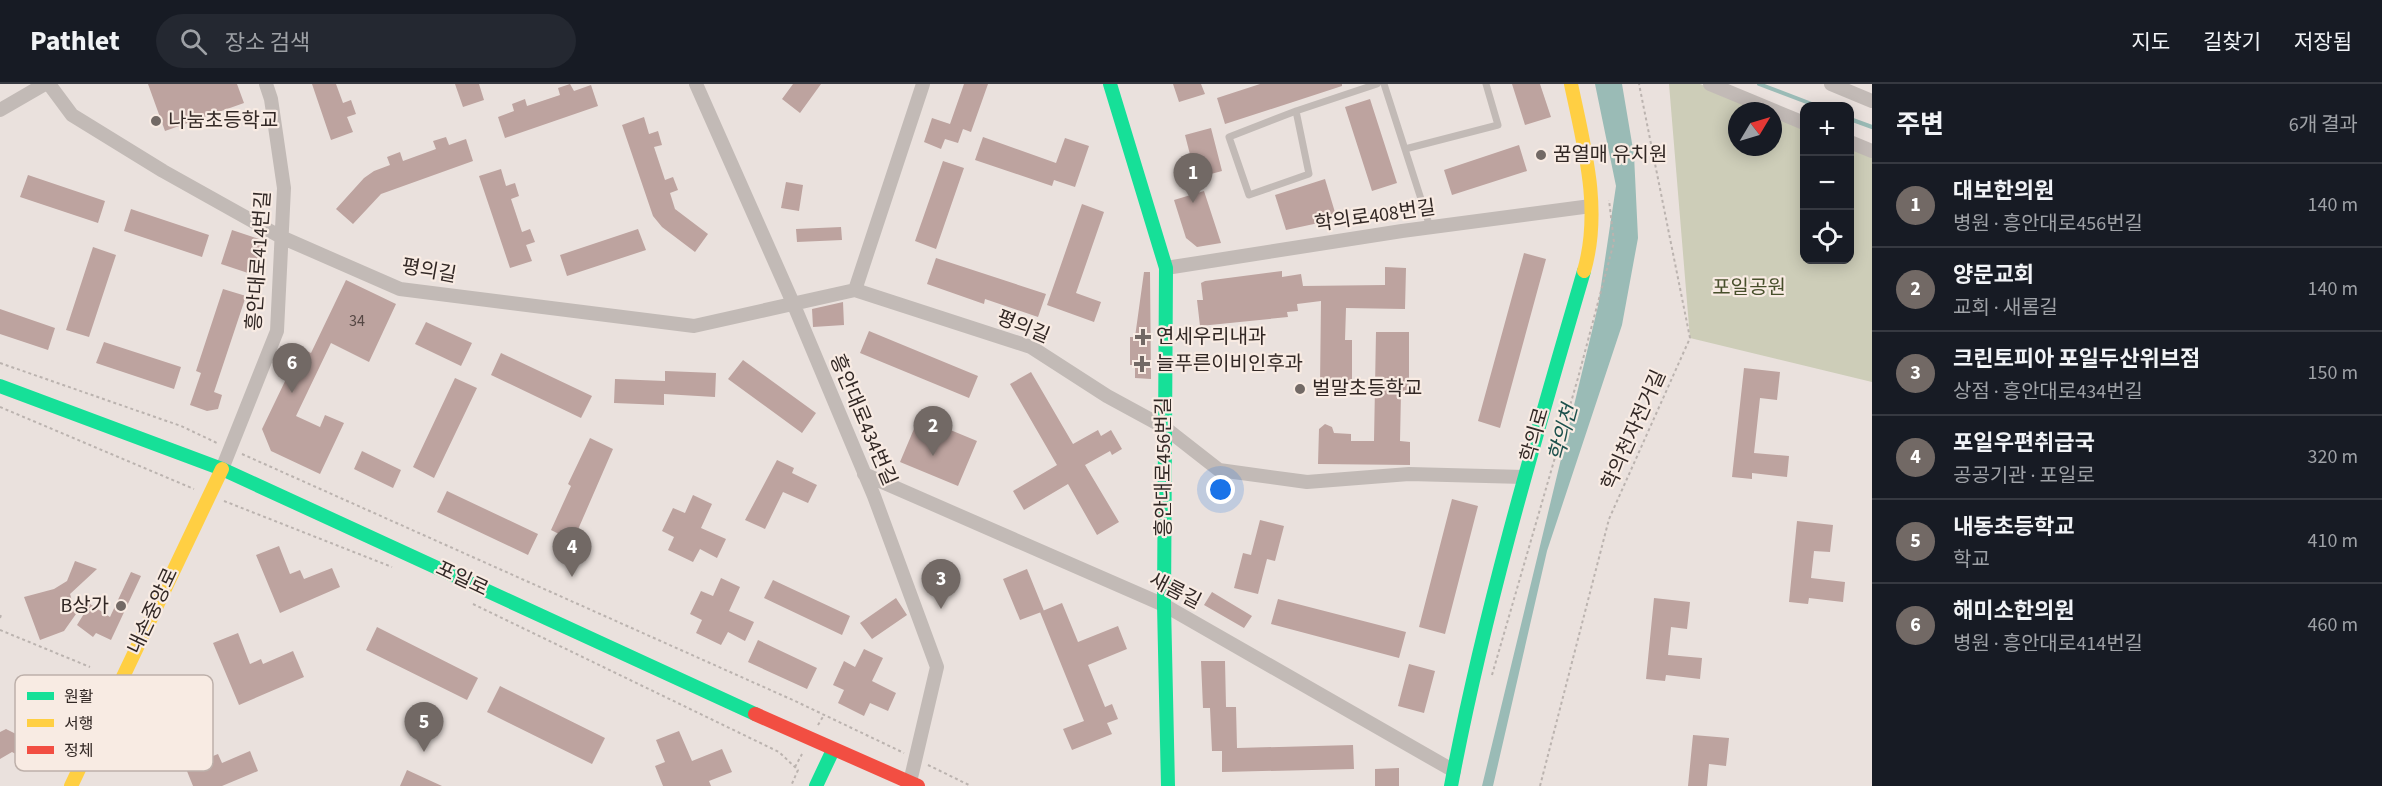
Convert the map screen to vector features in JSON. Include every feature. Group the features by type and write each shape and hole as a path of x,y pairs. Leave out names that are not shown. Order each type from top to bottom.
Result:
{"street":[{"path":"0,110 45,84"},
{"name":"평의길","path":"50,84 72,115 162,171 281,237 400,289 694,326 855,290 1031,347 1164,427 1220,470 1306,483 1409,474 1524,477"},
{"name":"흥안대로414번길","path":"222,470 277,332 284,188 271,99 266,84"},
{"name":"흥안대로434번길","path":"696,84 793,303 864,474 937,667 916,759 914,784"},
{"path":"855,290 923,84"},
{"name":"흥안대로456번길","path":"1110,84 1166,268 1164,605 1168,786"},
{"name":"학의로","path":"1451,786 1472,682 1524,477 1589,254 1591,206 1588,160 1571,84"},
{"path":"1710,84 1800,121"},
{"path":"1832,84 1872,101"},
{"path":"1854,143 1872,151"},
{"name":"학의로408번길","path":"1166,268 1430,227 1591,206"},
{"name":"포일로","path":"0,386 222,470 834,750 914,784"},
{"name":"내손중앙로","path":"123,675 222,470"},
{"name":"새롬길","path":"864,474 1164,605 1454,771"},
{"path":"816,786 834,750"},
{"name":"내손중앙로","path":"70,786 77,771"}],"lane":[{"path":"1296,111 1309,174 1249,195 1229,137 1296,111 1377,84"},
{"path":"1384,84 1430,227"},
{"path":"1405,149 1498,125 1486,84"}],"path":[{"name":"학의천자전거길","path":"1540,786 1609,519 1690,338 1639,84"},
{"path":"0,363 181,426 795,701 971,786"},
{"path":"0,407 208,495 392,567"},
{"path":"467,601 779,752 798,770 791,786"},
{"path":"0,630 90,667"}],"green space":[{"name":"포일공원","path":"1669,84 1700,84 1745,102 1728,102 1728,156 1782,156 1782,116 1800,123 1800,264 1854,264 1854,145 1872,152 1872,382 1690,338"}],"water":[{"name":"학의천","path":"1595,84 1622,84 1634,155 1638,238 1622,325 1547,551 1493,786 1482,786 1598,306 1616,186"}],"building":[{"path":"148,84 237,84 244,103 165,131"},
{"path":"312,84 336,84 343,103 351,100 356,114 347,117 353,132 331,140"},
{"path":"455,84 479,84 484,100 463,107"},
{"path":"570,84 574,91 591,85 598,106 505,138 498,117 514,111 512,104 525,99 527,106 560,95 558,88"},
{"path":"793,84 821,84 800,113 782,99"},
{"path":"964,84 988,84 971,132 963,129 958,143 945,139 941,149 924,142 932,118 950,124"},
{"path":"1173,84 1201,84 1205,94 1179,102"},
{"path":"1260,84 1342,84 1342,86 1225,124 1217,98"},
{"path":"1512,84 1540,84 1551,117 1525,125"},
{"path":"1370,99 1397,183 1372,191 1345,107"},
{"path":"644,117 649,134 658,131 662,145 654,147 665,180 673,177 678,190 670,193 675,209 708,234 695,252 662,227 653,216 622,125"},
{"path":"1211,128 1222,171 1196,178 1185,135"},
{"path":"446,137 449,145 466,139 473,161 381,194 353,224 336,209 364,178 390,165 387,157 400,152 403,161 436,149 433,141"},
{"path":"983,137 1056,163 1065,138 1089,146 1075,187 1054,180 1052,186 975,160"},
{"path":"1519,145 1527,171 1452,195 1444,170"},
{"path":"943,161 964,168 936,249 915,241"},
{"path":"501,169 506,186 515,183 519,196 511,199 522,232 530,229 535,242 526,245 532,261 510,268 479,176"},
{"path":"28,175 105,201 98,223 20,197"},
{"path":"1325,179 1337,219 1286,230 1275,195"},
{"path":"786,182 803,185 799,211 781,208"},
{"path":"1204,191 1221,243 1197,247 1186,238 1174,200"},
{"path":"1082,204 1104,212 1076,293 1101,302 1094,322 1047,305"},
{"path":"131,209 209,235 202,257 124,231"},
{"path":"841,227 842,240 797,242 796,229"},
{"path":"638,229 646,250 567,276 560,255"},
{"path":"232,230 265,241 254,275 221,264"},
{"path":"93,247 116,255 89,337 66,330"},
{"path":"1524,253 1546,259 1500,428 1478,421"},
{"path":"936,258 1046,294 1038,317 985,299 984,304 927,284"},
{"path":"1385,267 1406,268 1405,309 1346,308 1345,340 1352,340 1352,381 1345,381 1345,387 1320,386 1321,301 1297,304 1298,311 1287,312 1288,317 1200,326 1197,300 1203,300 1201,283 1205,281 1282,271 1282,277 1301,274 1303,286 1385,285"},
{"path":"1144,272 1150,272 1151,379 1135,378 1135,365 1130,365 1130,337 1135,337"},
{"path":"346,280 396,304 369,362 331,343 296,416 320,427 325,415 344,423 320,474 271,451 262,429 301,348 311,353"},
{"path":"223,289 246,296 214,392 222,395 218,409 207,411 190,405 201,373 196,371"},
{"path":"843,302 844,325 813,327 812,309"},
{"path":"0,309 55,328 48,350 0,334"},
{"path":"426,322 472,343 461,366 415,344"},
{"path":"869,331 978,376 969,398 860,353"},
{"path":"1376,332 1409,332 1409,392 1401,392 1400,441 1410,442 1410,465 1318,464 1319,429 1325,424 1332,427 1334,433 1351,434 1351,441 1374,441"},
{"path":"104,342 181,367 174,389 96,363"},
{"path":"501,353 592,396 581,418 491,375"},
{"path":"743,360 816,413 802,433 728,379"},
{"path":"1744,368 1780,372 1777,400 1760,398 1754,453 1789,456 1787,477 1752,473 1752,479 1732,477"},
{"path":"665,371 716,373 715,397 664,394 664,405 614,403 615,379 665,381"},
{"path":"1031,372 1073,444 1098,430 1101,436 1111,430 1122,449 1112,455 1110,451 1085,465 1119,522 1097,535 1068,484 1024,510 1013,491 1057,465 1010,384"},
{"path":"455,378 477,388 434,478 413,467"},
{"path":"919,417 977,441 958,486 900,462"},
{"path":"590,438 613,449 573,541 551,530 571,486 568,484"},
{"path":"362,451 401,470 393,488 354,469"},
{"path":"777,460 794,468 792,473 817,485 808,503 783,492 765,529 745,520"},
{"path":"447,491 538,534 528,555 437,512"},
{"path":"693,495 712,504 701,528 726,539 717,558 700,549 693,562 668,550 674,537 662,531 673,508 685,513"},
{"path":"1452,499 1478,506 1445,634 1419,627"},
{"path":"1260,520 1284,526 1275,561 1267,559 1258,594 1234,588 1243,553 1251,555"},
{"path":"1797,521 1833,525 1830,552 1814,551 1811,578 1845,582 1843,602 1809,598 1808,604 1789,602"},
{"path":"279,546 290,574 300,570 304,579 332,568 340,587 280,613 256,555"},
{"path":"75,561 97,569 70,594 76,614 64,631 40,640 24,597 54,589 67,581"},
{"path":"1027,569 1044,611 1020,620 1003,579"},
{"path":"131,572 141,576 111,640 96,633 93,637 77,625 90,604 110,617"},
{"path":"721,578 740,587 729,611 754,622 745,641 728,632 721,645 696,633 702,620 690,614 701,591 713,596"},
{"path":"773,580 850,616 842,635 764,598"},
{"path":"1212,592 1252,616 1244,628 1204,605"},
{"path":"896,598 907,615 872,639 860,623"},
{"path":"1654,598 1690,602 1687,629 1671,627 1668,655 1702,658 1700,679 1666,675 1665,681 1646,679"},
{"path":"1278,599 1406,632 1399,658 1271,624"},
{"path":"1062,603 1078,642 1118,626 1127,649 1088,665 1105,707 1112,704 1118,719 1107,723 1112,734 1072,750 1063,729 1084,721 1040,612"},
{"path":"377,627 478,678 467,700 366,650"},
{"path":"238,633 250,664 261,659 263,664 293,651 304,677 239,705 213,643"},
{"path":"758,640 817,668 807,689 748,662"},
{"path":"864,649 883,658 872,681 896,693 888,711 870,703 864,716 838,703 844,690 833,685 844,661 855,667"},
{"path":"1201,661 1225,661 1226,707 1236,707 1237,748 1353,745 1354,769 1222,772 1222,751 1212,751 1210,708 1203,708"},
{"path":"1409,664 1435,671 1424,713 1398,706"},
{"path":"500,686 605,738 592,764 487,712"},
{"path":"6,729 15,734 15,754 12,752 0,759 0,732"},
{"path":"679,731 692,761 722,749 732,772 709,781 711,786 663,786 655,766 665,762 656,740"},
{"path":"1693,735 1729,738 1726,766 1709,764 1707,786 1688,786"},
{"path":"250,751 258,771 222,786 193,786 187,771 213,771 213,756 218,754 222,763"},
{"path":"1399,768 1399,786 1375,786 1375,769"},
{"path":"407,770 442,786 400,786"}],"waterway":[{"path":"1759,84 1806,102"},
{"path":"1854,120 1872,127"}],"traffic: fast":[{"path":"1110,84 1166,268 1164,605 1168,786"},
{"path":"1451,786 1494,591 1584,271"},
{"path":"0,386 222,469 755,714"},
{"path":"816,786 833,750"}],"traffic: slow":[{"path":"1571,84 1586,154 1591,201 1589,248 1584,271"},
{"path":"124,675 222,469"},
{"path":"71,786 78,771"}],"traffic: jam":[{"path":"755,714 918,786"}],"place":[{"name":"나눔초등학교","path":"156,121"},
{"name":"꿈열매 유치원","path":"1541,155"},
{"name":"대보한의원","path":"1193,203"},
{"name":"연세우리내과","path":"1143,337"},
{"name":"늘푸른이비인후과","path":"1142,364"},
{"name":"벌말초등학교","path":"1300,389"},
{"name":"해미소한의원","path":"292,393"},
{"name":"양문교회","path":"933,456"},
{"name":"포일우편취급국","path":"572,577"},
{"name":"B상가","path":"121,606"},
{"name":"크린토피아 포일두산위브점","path":"941,609"},
{"name":"내동초등학교","path":"424,752"}]}
